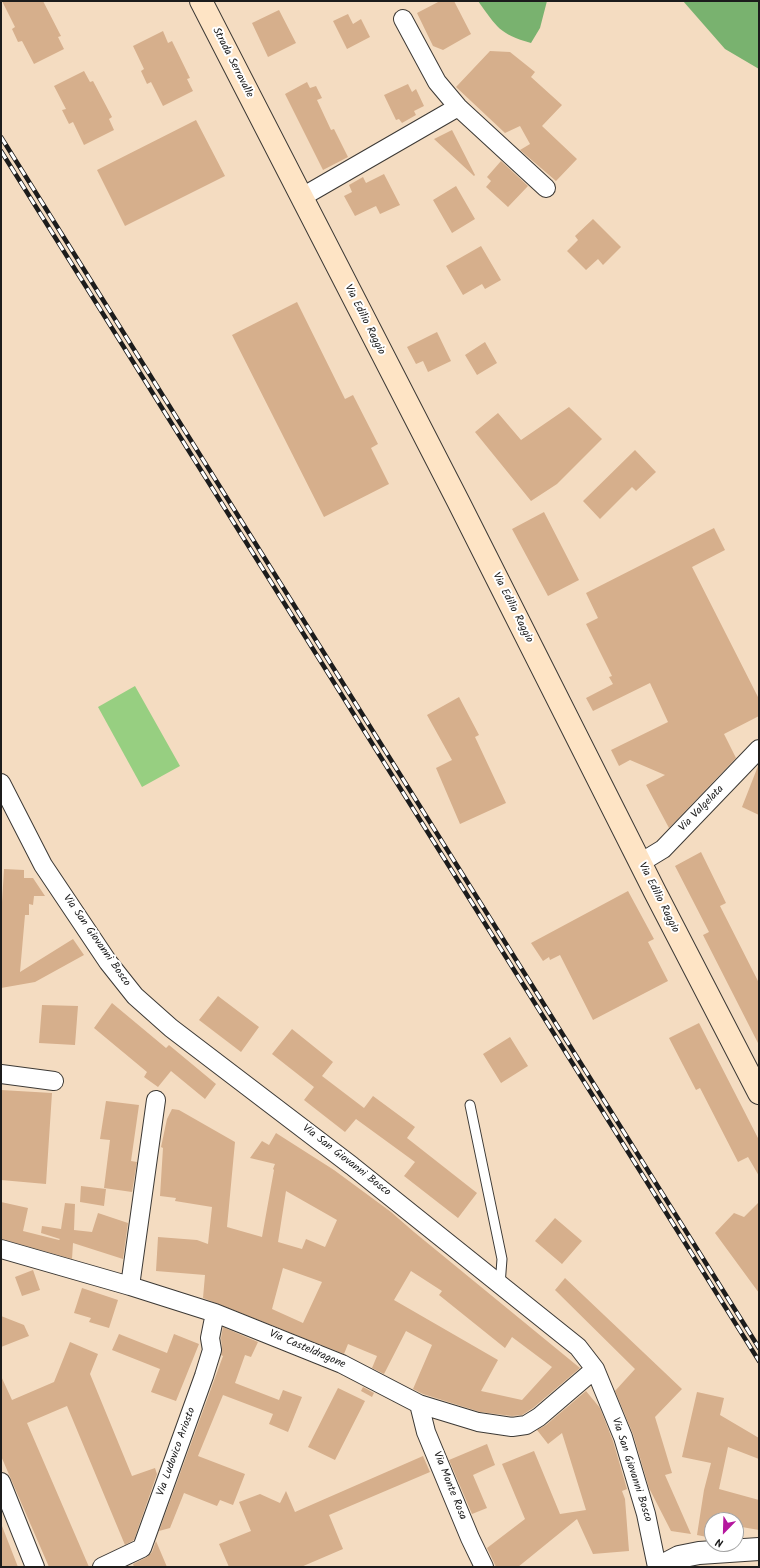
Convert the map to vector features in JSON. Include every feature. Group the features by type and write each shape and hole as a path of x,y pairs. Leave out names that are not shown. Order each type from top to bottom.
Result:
{"main road":[{"name":"Strada Serravalle","path":"201,1 264,124"},
{"name":"Via Edilio Raggio","path":"264,124 461,508 640,863 759,1093"}],"street":[{"path":"403,19 437,82 458,107 546,188"},
{"path":"302,197 458,107"},
{"name":"Via Valgelata","path":"640,863 663,849 759,749"},
{"name":"Via San Giovanni Bosco","path":"1,783 43,865 108,962 135,996 171,1028 300,1125 578,1347 595,1368 623,1437 646,1514 657,1563"},
{"path":"1,1074 54,1081"},
{"path":"130,1286 156,1100"},
{"name":"Via Casteldragone","path":"1,1249 130,1286 215,1313 342,1364 419,1404 478,1422 512,1427 526,1425 539,1417 595,1368"},
{"name":"Via Ludovico Ariosto","path":"102,1567 142,1548 204,1376 212,1350 210,1338 215,1313"},
{"name":"Via Monte Rosa","path":"419,1404 426,1432 470,1538 484,1567"},
{"path":"1,1482 35,1567"},
{"path":"657,1563 699,1553 759,1549"}],"lane":[{"path":"470,1105 502,1259 500,1285"}],"green space":[{"path":"478,1 547,1 540,28 531,43 505,33"},
{"path":"683,1 759,1 759,69 725,49"},
{"path":"135,686 180,766 142,787 98,707"}],"building":[{"path":"2,1 43,1 61,36 58,37 64,49 34,64 22,41 18,42 12,29 15,27"},
{"path":"440,1 454,1 471,34 443,50 433,46 417,13"},
{"path":"279,10 296,43 268,57 252,23"},
{"path":"348,14 353,24 361,19 370,37 347,49 333,21"},
{"path":"163,31 168,43 172,41 190,78 187,79 193,91 163,106 151,82 147,84 141,71 144,69 133,46"},
{"path":"490,51 510,52 535,72 531,77 562,105 542,126 577,159 556,181 520,150 530,144 520,126 505,133 456,87"},
{"path":"84,71 90,82 93,81 112,117 109,119 114,130 84,145 73,122 69,124 62,110 66,109 54,86"},
{"path":"307,82 310,88 316,86 322,98 317,100 331,130 334,129 348,157 323,170 285,94"},
{"path":"408,84 412,92 416,89 424,106 414,111 416,115 402,123 399,119 396,120 384,95"},
{"path":"196,120 225,176 125,226 97,170"},
{"path":"452,130 475,175 474,176 434,139"},
{"path":"501,161 528,186 508,207 486,187 491,181 487,177"},
{"path":"384,174 400,205 380,214 376,206 355,216 344,196 352,192 349,185 363,177 366,183"},
{"path":"456,186 475,219 452,233 433,200"},
{"path":"593,219 621,247 603,265 598,259 586,270 567,251 578,240 575,236"},
{"path":"481,246 501,280 485,289 482,284 463,295 446,266"},
{"path":"297,302 345,399 353,395 378,444 371,448 389,484 324,517 232,335"},
{"path":"437,332 451,361 428,372 423,361 416,364 407,347"},
{"path":"485,342 497,363 477,375 465,355"},
{"path":"569,407 602,439 557,484 531,501 475,432 498,413 521,440"},
{"path":"635,450 656,472 636,491 632,487 600,519 583,501"},
{"path":"544,512 579,580 548,596 512,529"},
{"path":"714,528 725,550 692,567 759,699 759,716 724,734 736,758 669,828 646,785 665,775 630,760 619,766 611,750 668,722 650,683 593,711 586,698 613,684 609,677 612,676 586,624 598,618 586,593"},
{"path":"459,697 479,735 475,737 506,803 460,824 436,768 452,760 427,715"},
{"path":"758,766 759,767 759,815 742,807"},
{"path":"701,852 726,903 720,906 759,983 759,1045 703,935 709,932 675,866"},
{"path":"4,869 24,870 24,878 33,878 45,896 34,896 33,905 29,904 29,915 25,915 20,972 73,939 84,955 35,982 1,988 1,919"},
{"path":"628,891 654,939 648,942 668,981 593,1020 560,955 550,960 549,957 543,961 531,943"},
{"path":"218,996 259,1027 241,1052 199,1020"},
{"path":"112,1003 166,1048 169,1045 216,1084 205,1099 171,1071 158,1087 144,1077 147,1072 94,1028"},
{"path":"42,1005 78,1006 75,1045 39,1043"},
{"path":"699,1023 759,1140 759,1176 748,1157 738,1162 700,1088 696,1090 669,1038"},
{"path":"292,1029 333,1062 322,1076 364,1108 373,1096 415,1127 407,1138 477,1193 458,1218 404,1176 415,1162 356,1119 345,1132 304,1100 314,1087 272,1054"},
{"path":"510,1037 528,1066 501,1083 483,1054"},
{"path":"1,1090 52,1093 46,1184 1,1180"},
{"path":"106,1101 139,1105 131,1161 137,1162 132,1192 104,1188 110,1140 100,1139"},
{"path":"172,1109 179,1110 235,1142 227,1227 262,1237 275,1164 250,1158 262,1141 269,1145 276,1133 334,1170 391,1212 580,1368 533,1408 522,1415 512,1416 480,1412 423,1394 413,1389 432,1345 406,1331 384,1374 372,1368 377,1356 348,1344 344,1354 203,1298 205,1275 156,1271 158,1237 197,1240 208,1244 212,1207 175,1201 176,1198 160,1196 163,1148 161,1147 167,1119","holes":["286,1191 337,1220 325,1247 306,1239 302,1249 278,1242","283,1268 322,1282 303,1323 272,1309","411,1271 442,1291 439,1295 505,1348 512,1337 552,1367 522,1400 481,1391 498,1360 394,1300"]},
{"path":"81,1186 106,1189 104,1206 80,1202"},
{"path":"1,1202 28,1208 23,1231 59,1240 60,1239 41,1233 42,1226 61,1229 65,1203 75,1204 74,1230 92,1232 98,1213 128,1223 123,1259 73,1243 72,1259 1,1239"},
{"path":"759,1202 759,1293 715,1233 734,1213 744,1217"},
{"path":"555,1218 582,1241 562,1264 535,1241"},
{"path":"33,1270 40,1290 22,1296 15,1277"},
{"path":"565,1278 682,1389 655,1417 672,1473 665,1475 691,1534 671,1531 649,1488 633,1434 615,1391 635,1369 555,1290"},
{"path":"82,1288 118,1300 109,1328 89,1322 91,1318 74,1313"},
{"path":"1,1316 24,1325 29,1336 1,1347"},
{"path":"223,1327 258,1342 251,1357 245,1355 235,1383 279,1400 283,1390 302,1397 288,1432 269,1424 273,1414 223,1395 198,1456 245,1474 233,1505 220,1500 217,1506 184,1493 170,1528 159,1531 223,1356 221,1355 221,1338"},
{"path":"119,1334 167,1353 174,1334 199,1344 176,1401 151,1392 160,1369 112,1350"},
{"path":"70,1342 98,1354 90,1374 132,1476 155,1468 157,1474 134,1540 125,1545 67,1406 27,1423 89,1567 49,1567 1,1456 1,1376 12,1400 54,1382"},
{"path":"363,1387 374,1393 372,1397 361,1391"},
{"path":"338,1388 365,1401 335,1460 308,1447"},
{"path":"586,1391 600,1408 613,1441 627,1489 622,1491 625,1499 629,1551 593,1554 577,1519 518,1567 496,1567 487,1548 525,1519 502,1464 534,1451 560,1514 586,1510 562,1433 548,1444 537,1430 546,1425"},
{"path":"697,1392 724,1398 720,1415 759,1438 759,1459 728,1447 719,1489 759,1500 759,1530 744,1527 744,1512 704,1512 704,1536 697,1535 704,1490 711,1463 682,1457"},
{"path":"487,1444 495,1465 473,1475 487,1508 472,1514 449,1460"},
{"path":"423,1456 430,1472 329,1515 343,1549 301,1567 229,1567 219,1544 251,1531 239,1502 260,1494 280,1503 286,1491 295,1512"},
{"path":"2,1526 18,1567 1,1567"},
{"path":"156,1541 167,1567 134,1567 133,1564 147,1557 152,1552"}],"railway":[{"path":"1,137 759,1348"},
{"path":"1,151 759,1361"}]}
